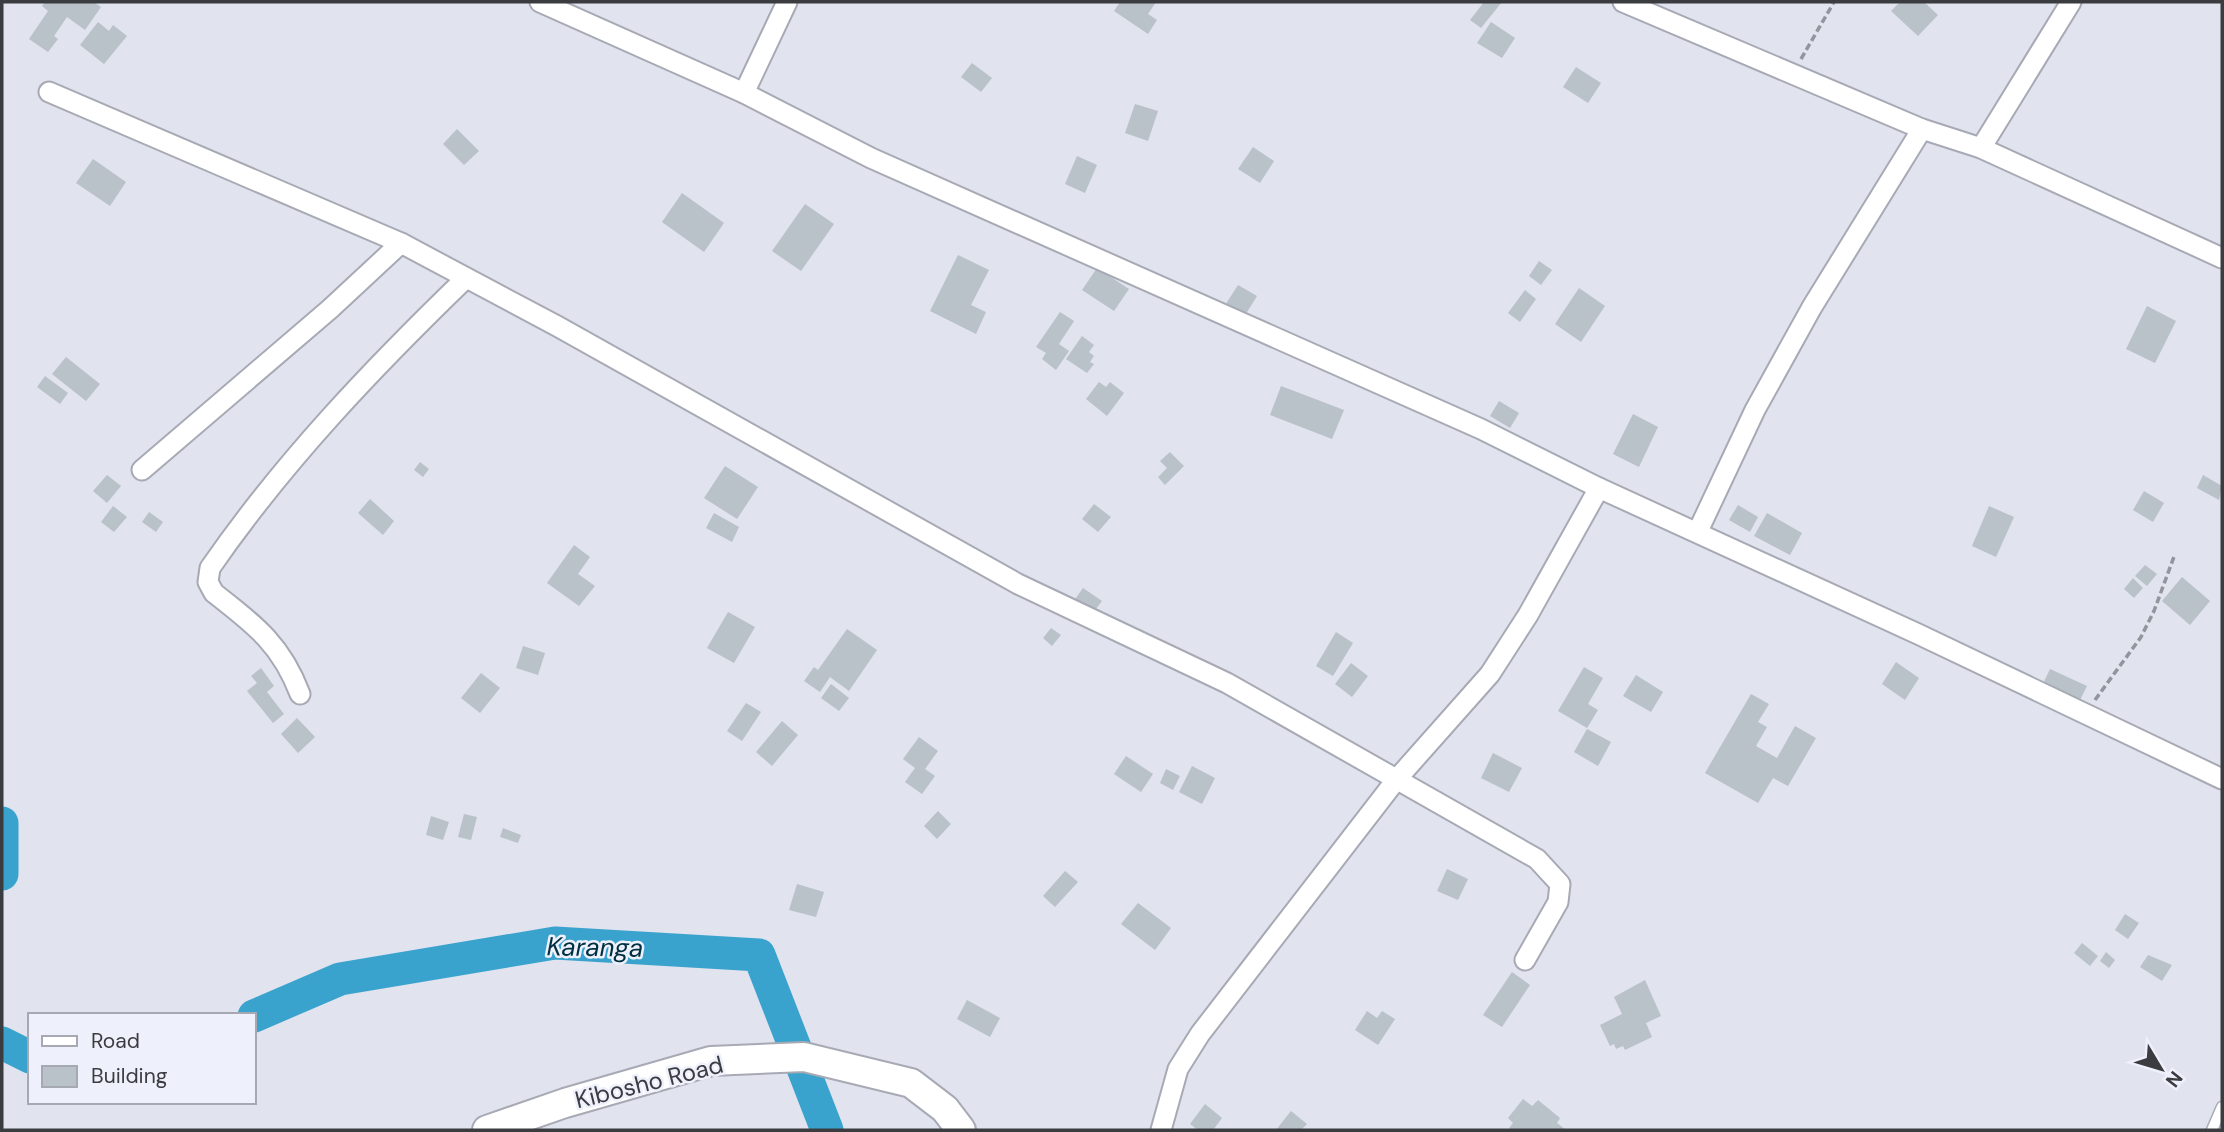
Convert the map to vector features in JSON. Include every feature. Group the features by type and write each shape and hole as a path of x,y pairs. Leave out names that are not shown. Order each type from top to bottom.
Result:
{"main road":[{"name":"Kibosho Road","path":"487,1130 712,1061 804,1057 911,1083 945,1109 961,1130"}],"street":[{"path":"540,2 744,93 871,158 1328,358 1481,429 1599,488 1698,531 2085,712 2222,779"},
{"path":"744,93 787,2"},
{"path":"1623,2 1922,129 1981,148 2222,258"},
{"path":"1981,148 2071,2"},
{"path":"50,92 401,243 1018,584 1227,684 1537,859 1550,870 1560,884 1558,902 1525,960"},
{"path":"1698,531 1755,410 1812,307 1922,129"},
{"path":"142,470 330,309 401,243"},
{"path":"300,694 289,664 276,647 214,593 208,582 210,568 303,447 388,354 466,278"},
{"path":"1161,1130 1178,1069 1200,1034 1396,780 1490,674 1528,615 1599,488"}],"lane":[{"path":"2212,1130 2222,1107"}],"path":[{"path":"1794,73 1834,2"},
{"path":"2085,712 2141,637 2154,611 2175,554"}],"building":[{"path":"45,2 94,2 101,7 85,30 67,17 54,36 58,39 48,52 29,39 48,11 42,6"},
{"path":"1120,2 1156,2 1148,14 1157,20 1148,34 1114,11"},
{"path":"1484,2 1502,2 1481,28 1470,20"},
{"path":"1900,2 1924,2 1938,15 1918,36 1891,11"},
{"path":"98,22 109,31 113,25 127,36 104,64 80,45"},
{"path":"1491,22 1515,38 1502,58 1477,43"},
{"path":"972,63 992,78 981,92 961,77"},
{"path":"1576,67 1601,83 1588,103 1563,87"},
{"path":"1135,104 1158,111 1148,141 1125,133"},
{"path":"457,129 479,151 464,165 443,144"},
{"path":"1253,147 1274,161 1260,183 1238,169"},
{"path":"1077,156 1097,165 1085,193 1065,184"},
{"path":"93,159 126,182 110,206 76,183"},
{"path":"682,193 724,223 704,252 662,222"},
{"path":"805,204 834,224 801,271 772,251"},
{"path":"958,255 989,270 971,305 986,312 976,334 930,311"},
{"path":"1539,261 1552,270 1541,285 1529,276"},
{"path":"1097,268 1129,289 1114,311 1082,290"},
{"path":"1238,285 1257,296 1241,322 1222,310"},
{"path":"1579,288 1605,306 1581,342 1555,324"},
{"path":"1525,290 1536,299 1520,322 1508,313"},
{"path":"2147,306 2176,321 2155,363 2126,349"},
{"path":"1060,312 1074,321 1059,344 1069,351 1056,370 1042,359 1046,353 1036,347"},
{"path":"1082,336 1094,345 1089,352 1094,356 1090,362 1094,364 1087,373 1066,359"},
{"path":"66,357 100,384 86,401 52,374"},
{"path":"45,376 68,393 60,404 37,387"},
{"path":"1099,382 1106,387 1110,382 1124,393 1107,416 1086,399"},
{"path":"1281,386 1344,410 1332,439 1270,415"},
{"path":"1499,401 1519,413 1510,428 1490,416"},
{"path":"1633,414 1658,427 1639,467 1613,454"},
{"path":"1170,452 1184,466 1165,485 1158,477 1167,468 1160,461"},
{"path":"420,462 429,469 423,477 414,470"},
{"path":"725,466 758,487 737,519 704,498"},
{"path":"107,475 121,486 107,503 93,491"},
{"path":"2203,475 2222,486 2219,500 2197,488"},
{"path":"2144,491 2164,503 2153,522 2133,510"},
{"path":"370,499 394,521 383,535 358,513"},
{"path":"1094,504 1111,517 1098,532 1082,519"},
{"path":"1738,505 1758,517 1750,532 1729,520"},
{"path":"113,506 127,517 114,532 101,522"},
{"path":"1989,506 2014,517 1996,557 1972,546"},
{"path":"149,512 163,522 156,532 142,522"},
{"path":"714,513 739,527 732,542 706,528"},
{"path":"1767,513 1802,533 1790,555 1754,536"},
{"path":"574,545 590,557 578,574 595,586 579,606 547,583"},
{"path":"2145,565 2157,574 2147,586 2135,576"},
{"path":"2182,577 2210,601 2190,625 2162,601"},
{"path":"2133,578 2143,588 2134,598 2124,589"},
{"path":"1083,588 1102,601 1091,615 1073,602"},
{"path":"728,612 755,627 734,663 707,648"},
{"path":"1051,628 1061,635 1052,646 1043,638"},
{"path":"847,629 877,650 849,691 830,677 820,692 804,681 814,667 818,670"},
{"path":"1336,632 1353,643 1333,676 1316,666"},
{"path":"523,646 545,653 538,675 516,668"},
{"path":"1896,662 1919,678 1905,700 1882,684"},
{"path":"1351,663 1368,676 1352,697 1335,684"},
{"path":"1584,667 1603,678 1588,704 1598,710 1587,728 1558,711"},
{"path":"261,668 274,686 267,692 284,714 273,723 247,691 257,683 251,676"},
{"path":"2050,669 2087,686 2079,702 2042,686"},
{"path":"481,673 500,688 480,713 461,698"},
{"path":"1636,675 1663,692 1651,712 1623,696"},
{"path":"831,684 849,698 839,711 821,698"},
{"path":"1751,694 1769,704 1758,722 1767,727 1756,746 1777,758 1795,726 1816,738 1788,786 1773,778 1758,803 1705,773"},
{"path":"746,703 761,712 742,741 727,731"},
{"path":"297,718 315,737 298,753 281,734"},
{"path":"782,721 798,735 772,766 756,752"},
{"path":"1587,729 1611,742 1598,766 1574,752"},
{"path":"919,737 938,751 925,769 935,776 922,794 905,782 915,768 903,759"},
{"path":"1493,753 1522,768 1509,792 1481,778"},
{"path":"1126,756 1153,774 1141,792 1114,774"},
{"path":"1192,766 1215,778 1202,804 1179,792"},
{"path":"1166,769 1180,776 1173,790 1160,783"},
{"path":"938,811 951,824 937,839 924,826"},
{"path":"464,814 477,817 471,840 458,837"},
{"path":"431,816 449,822 443,840 426,835"},
{"path":"503,828 521,835 518,843 500,837"},
{"path":"1447,869 1468,879 1458,900 1437,891"},
{"path":"1065,871 1078,882 1055,907 1043,896"},
{"path":"797,884 824,892 816,917 789,910"},
{"path":"1138,903 1171,928 1155,950 1121,924"},
{"path":"2125,914 2139,923 2128,939 2115,930"},
{"path":"2082,943 2098,956 2090,966 2074,953"},
{"path":"2106,952 2115,960 2109,968 2100,961"},
{"path":"2148,955 2172,965 2162,981 2140,967"},
{"path":"1512,972 1530,985 1502,1027 1483,1015"},
{"path":"1645,980 1661,1016 1646,1023 1652,1037 1625,1050 1623,1046 1616,1049 1614,1044 1610,1046 1600,1025 1622,1014 1614,997"},
{"path":"967,1000 1000,1018 990,1037 957,1019"},
{"path":"1367,1011 1377,1018 1382,1011 1395,1019 1378,1045 1355,1030"},
{"path":"1523,1099 1532,1106 1538,1100 1560,1118 1557,1123 1566,1130 1509,1128 1513,1123 1508,1118"},
{"path":"1205,1104 1222,1118 1213,1130 1198,1130 1190,1124"},
{"path":"1291,1111 1307,1124 1301,1130 1276,1130"}],"waterway":[{"name":"Karanga","path":"2,823 2,874"},
{"name":"Karanga","path":"256,1015 340,979 555,943 759,955 827,1130"},
{"name":"Karanga","path":"2,1043 28,1056"}]}
